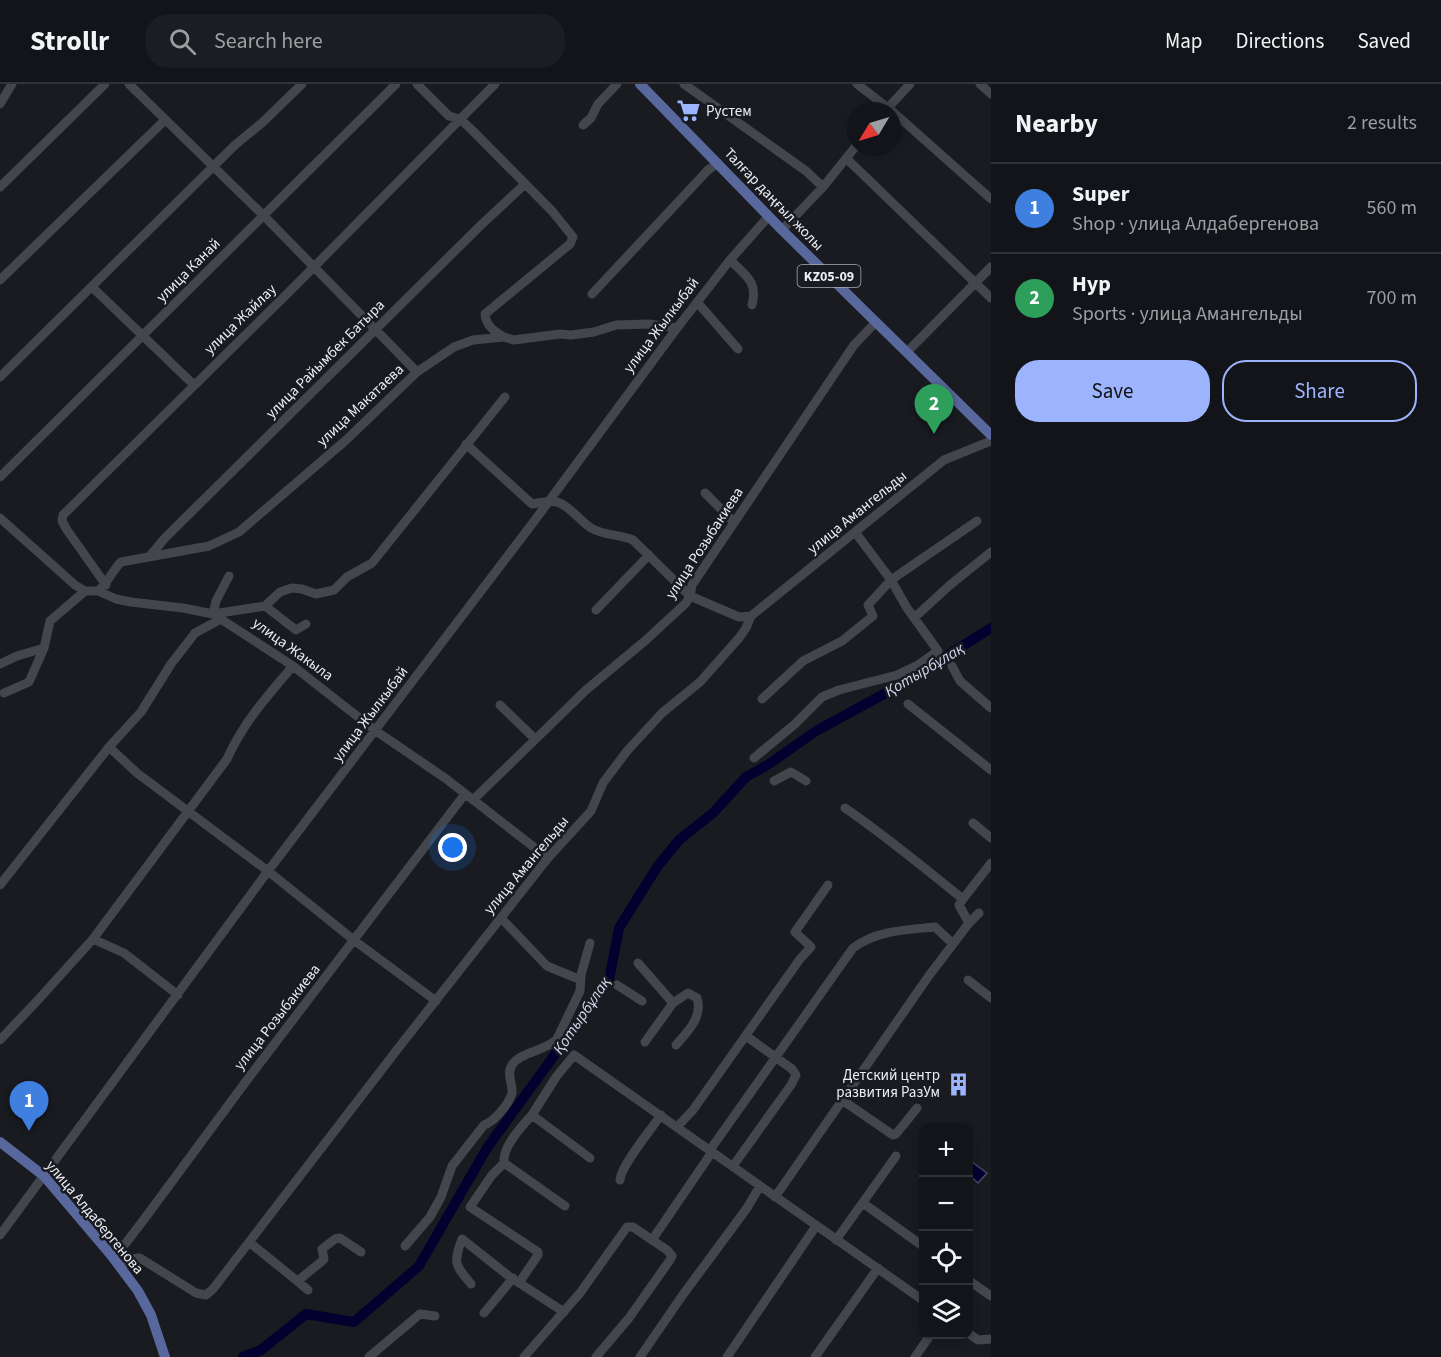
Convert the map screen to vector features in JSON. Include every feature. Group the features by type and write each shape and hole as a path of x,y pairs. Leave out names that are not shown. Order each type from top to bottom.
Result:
{"main road":[{"name":"Талғар даңғыл жолы","path":"640,84 782,230 991,435"},
{"name":"улица Алдабергенова","path":"0,1142 44,1176 111,1255 138,1291 151,1316 165,1357"}],"street":[{"path":"0,104 12,84"},
{"path":"0,187 105,84"},
{"path":"129,84 264,216 417,372"},
{"path":"0,377 302,84"},
{"name":"улица Канай","path":"0,477 396,84"},
{"path":"417,84 449,116 460,119 552,211 573,237 570,244 485,314 486,321 494,331 504,337"},
{"name":"улица Жайлау","path":"102,588 62,521 63,515 495,84"},
{"path":"583,125 591,118 598,104 616,84"},
{"path":"684,84 806,171 823,187"},
{"path":"856,84 879,102"},
{"path":"895,102 910,84"},
{"path":"980,84 991,94"},
{"path":"0,280 165,120"},
{"path":"901,121 991,199"},
{"path":"782,230 849,156"},
{"path":"847,159 991,298"},
{"path":"591,294 708,170 718,163"},
{"name":"улица Райымбек Батыра","path":"148,557 525,184"},
{"name":"улица Жылкыбай","path":"0,1235 268,871 535,520 677,328 730,260 769,216"},
{"path":"730,260 754,286 755,294 752,305"},
{"path":"907,352 991,267"},
{"path":"92,287 194,385"},
{"path":"697,302 738,348"},
{"name":"улица Розыбакиева","path":"111,1255 126,1243 250,1076 469,797 686,603 692,585 734,522 854,345 876,322"},
{"name":"улица Макатаева","path":"102,588 114,569 122,562 208,546 239,532 345,441 417,372 454,347 473,340 504,337 514,340 560,334 571,335 594,332 616,325 649,324 677,328"},
{"path":"0,885 109,747 141,712 171,664 195,633 217,616 265,606 280,592 292,588 316,594 334,590 347,577 372,563 505,397"},
{"name":"улица Амангельды","path":"120,1268 129,1259 140,1258 196,1293 206,1295 213,1289 548,858 591,811 603,783 627,751 662,713 700,682 740,638 751,616 944,460 991,441"},
{"path":"466,444 532,504 535,520"},
{"path":"705,493 734,522"},
{"path":"532,504 555,501 561,503 590,527 607,535 623,536 633,540 690,596 739,616 751,616"},
{"path":"0,518 75,585 85,591 50,621 44,648 29,682 4,693"},
{"path":"762,699 804,661 842,641 868,621 873,616 868,604 891,580 977,521"},
{"path":"754,758 795,724 822,697 839,690 897,675 938,651 891,580 855,532"},
{"path":"914,618 991,552"},
{"path":"596,610 649,555"},
{"path":"217,616 216,601 229,576"},
{"name":"улица Жакыла","path":"85,591 102,588 116,599 183,608 217,616 293,666 376,731 445,778 548,858"},
{"path":"265,606 296,630 306,624"},
{"path":"0,664 44,648"},
{"path":"0,1040 93,939 227,759 243,728 293,666"},
{"path":"952,666 960,681 991,708"},
{"path":"908,704 991,770"},
{"path":"500,705 535,739"},
{"path":"109,747 138,773 436,1001"},
{"path":"774,781 791,772 806,781"},
{"path":"845,808 939,878 963,900"},
{"path":"973,823 991,838"},
{"path":"969,923 959,905 991,863"},
{"path":"678,1126 693,1110 800,959 811,947 795,932 828,885"},
{"path":"776,1197 953,944 979,913"},
{"path":"501,918 546,966 581,978"},
{"path":"652,1240 775,1057 853,948 864,940 893,931 935,927 953,944"},
{"path":"93,939 124,953 178,995"},
{"path":"405,1246 430,1217 441,1197 452,1166 484,1125 492,1123 503,1109 512,1093 509,1078 512,1064 518,1059 553,1044 557,1039 580,991 590,943"},
{"path":"638,963 673,1003"},
{"path":"968,980 991,998"},
{"path":"617,985 642,1001"},
{"path":"645,1042 673,1003 688,993 698,998 700,1006 697,1019 676,1045"},
{"path":"733,1166 796,1075 792,1069 746,1036"},
{"path":"484,1314 538,1255 537,1252 470,1207 504,1162 503,1158 510,1144 574,1055 919,1297"},
{"path":"842,1100 893,1135 917,1108"},
{"path":"532,1115 590,1158"},
{"path":"620,1180 631,1157 661,1115"},
{"path":"836,1240 896,1156"},
{"path":"504,1162 565,1206"},
{"path":"640,1357 747,1208 760,1186"},
{"path":"863,1203 919,1243"},
{"path":"727,1357 816,1226"},
{"path":"524,1357 564,1312 627,1227 633,1227 667,1250 672,1256 629,1318 596,1357"},
{"path":"296,1280 324,1259 322,1249 335,1239 340,1238 361,1252"},
{"path":"471,1284 456,1266 456,1256 462,1239 516,1281 564,1312"},
{"path":"249,1242 308,1290"},
{"path":"815,1357 878,1268"},
{"path":"973,1283 991,1296"},
{"path":"369,1357 420,1314 435,1316"},
{"path":"973,1336 978,1340 991,1339"},
{"path":"915,1357 928,1339"}],"shaded area":[{"path":"973,1163 987,1173 978,1183 973,1179"}],"waterway":[{"name":"Қотырбұлақ","path":"243,1357 261,1350 306,1314 354,1322 419,1266 487,1148 609,980 619,928 657,867 679,840 713,813 746,777 816,731 895,688 991,628"}],"place":[{"name":"Рустем","path":"688,111"},
{"name":"Нур","path":"934,434"},
{"name":"Детский центр развития РазУм","path":"958,1084"},
{"name":"Super","path":"29,1131"}]}
